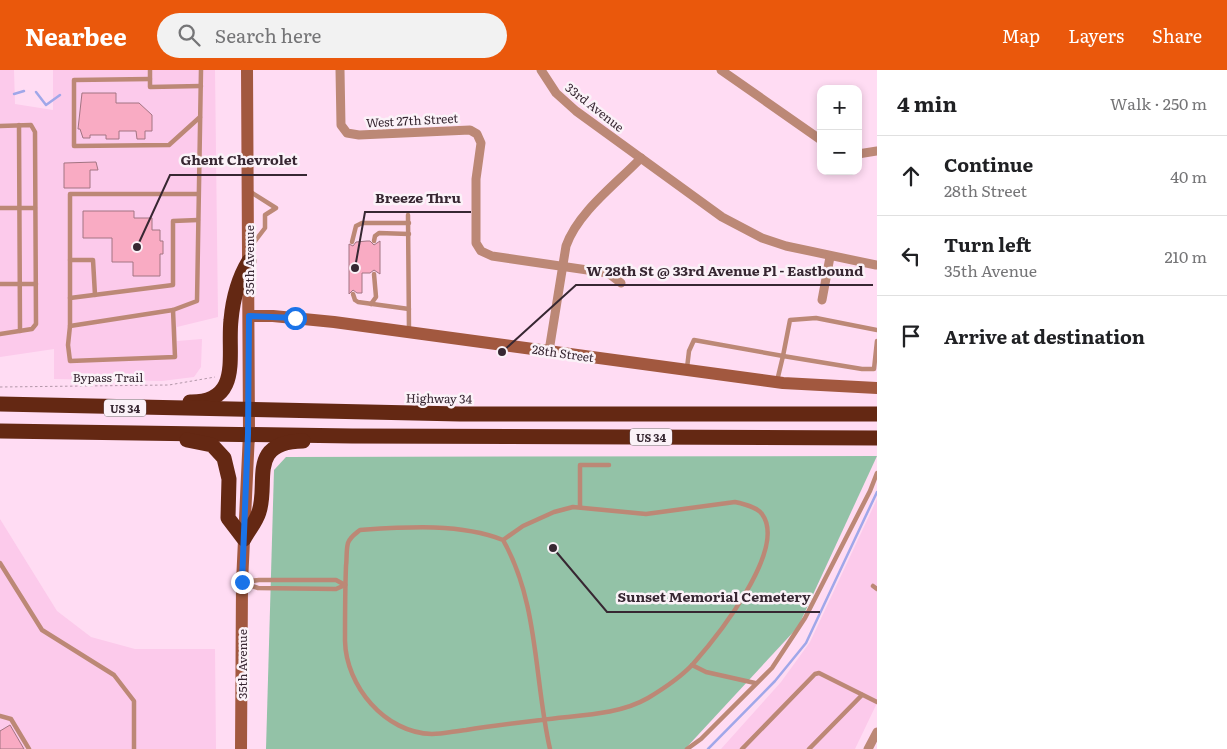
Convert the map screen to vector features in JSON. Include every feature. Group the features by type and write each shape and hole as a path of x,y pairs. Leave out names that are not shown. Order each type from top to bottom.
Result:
{"highway":[{"path":"0,404 6,399 197,402 217,397 228,382 231,320 238,280 249,255"},
{"name":"Highway 34","path":"0,404 248,411 877,414"},
{"name":"US 34","path":"0,431 352,436 877,438"},
{"path":"76,432 89,435 194,440 212,445 224,458 228,469 228,518 244,540 260,512 262,470 270,452 290,441 336,441 352,436"}],"main road":[{"name":"35th Avenue","path":"242,749 242,582 248,434 248,70"},
{"name":"28th Street","path":"249,316 287,317 410,332 777,382 877,388"}],"street":[{"name":"West 27th Street","path":"340,70 341,124 347,133 359,135 470,130 477,134 481,143 476,179 477,248 492,256 562,267"},
{"name":"33rd Avenue","path":"541,70 556,93 576,111 722,217 762,238 830,257 876,265"},
{"path":"721,70 817,137"},
{"path":"862,154 877,152"},
{"path":"549,351 566,246 575,225 641,158"},
{"path":"822,300 830,257"},
{"path":"562,267 608,273 621,284"},
{"path":"868,749 877,732"}],"lane":[{"path":"150,70 150,87 201,86"},
{"path":"70,326 173,310 196,302 201,70"},
{"path":"150,79 74,80 74,146 169,146 200,116"},
{"path":"0,126 31,125 35,132 36,284 35,328 0,334"},
{"path":"19,126 20,331"},
{"path":"248,190 276,208 265,215 265,228 249,255"},
{"path":"173,310 174,357 70,361 68,345 70,326 70,194 198,194"},
{"path":"0,208 35,208"},
{"path":"408,216 410,332"},
{"path":"70,298 173,285 172,221 198,220"},
{"path":"352,242 356,226 362,223 408,223"},
{"path":"374,241 375,236 379,234 409,234"},
{"path":"70,260 93,260 95,295"},
{"path":"371,304 376,297 374,274"},
{"path":"0,284 36,284"},
{"path":"353,294 354,300 358,302 409,309"},
{"path":"777,382 790,320 816,318 877,330"},
{"path":"687,370 689,351 694,340 862,369 874,369 877,341"},
{"path":"580,507 580,465 609,466"},
{"path":"687,749 702,739 755,683 772,668 805,618 870,492 877,473"},
{"path":"503,540 523,526 554,512 580,507 646,514 735,502 749,506 762,513 767,525 768,539 764,558 730,618 692,666 669,684 638,702 616,710 544,720 432,734 412,730 387,718 369,702 351,674 346,656 345,585 347,544 351,536 360,530 464,530 488,534 503,540 523,585 531,623 544,720 550,749"},
{"path":"0,563 42,630 114,675 134,701 134,749"},
{"path":"242,582 259,580 336,580 345,585"},
{"path":"242,582 258,588 336,588 345,585"},
{"path":"692,666 706,672 755,683"},
{"path":"742,749 815,674 819,673 877,702"},
{"path":"809,749 862,695"},
{"path":"0,716 11,719 29,749"}],"path":[{"name":"Bypass Trail","path":"0,387 169,385 215,377"}],"shaded area":[{"path":"0,70 14,70 15,104 53,110 53,70 215,70 218,317 177,327 177,341 202,339 201,367 194,377 162,381 54,379 54,349 0,357"},
{"path":"877,499 877,703 855,749 721,749 781,682 810,642"},
{"path":"0,519 57,611 91,637 135,649 215,649 216,749 0,749"}],"green space":[{"path":"877,456 798,627 685,749 266,749 274,470 286,457"}],"building":[{"path":"82,93 116,93 116,103 139,103 152,115 152,131 145,131 145,139 137,139 136,131 119,131 119,139 106,139 106,135 90,135 90,138 83,138 80,129 78,129"},
{"path":"96,162 98,170 90,170 90,188 64,188 64,163"},
{"path":"83,211 134,211 134,218 152,218 152,230 160,230 160,241 163,241 163,254 160,254 160,276 133,276 133,262 112,262 112,238 83,238"},
{"path":"370,241 374,245 380,241 380,274 374,270 370,273 362,273 362,293 357,293 353,290 349,294 349,244 353,246 356,242"},
{"path":"10,725 24,749 0,749 0,731"}],"waterway":[{"path":"14,94 24,91"},
{"path":"36,92 46,105 60,95"},
{"path":"708,749 775,681 806,643 877,492"}],"place":[{"name":"Ghent Chevrolet","path":"137,247"},
{"name":"Breeze Thru","path":"355,268"},
{"name":"W 28th St @ 33rd Avenue Pl - Eastbound","path":"502,352"},
{"name":"Sunset Memorial Cemetery","path":"553,548"}],"route":[{"path":"242,582 248,434 249,316 295,318"}]}
